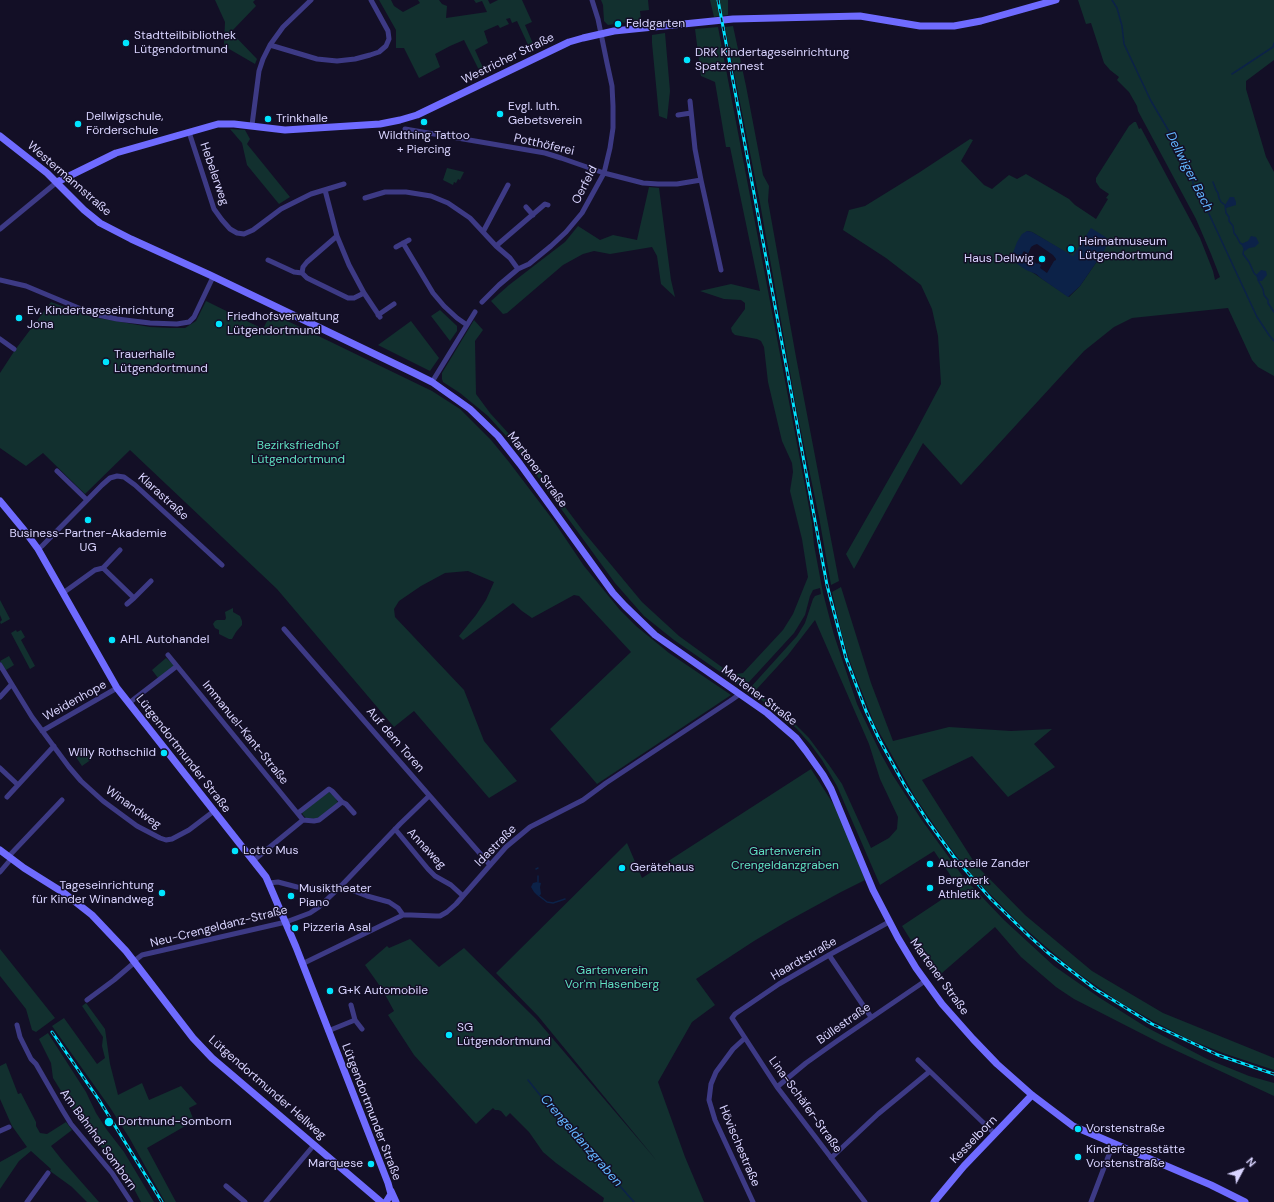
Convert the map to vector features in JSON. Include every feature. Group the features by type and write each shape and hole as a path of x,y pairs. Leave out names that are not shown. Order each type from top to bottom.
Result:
{"street":[{"path":"252,125 259,71 263,59 270,45 283,27 311,0"},
{"path":"270,45 317,59 337,61 370,56 379,52 386,46 388,31 371,0"},
{"path":"592,0 601,34"},
{"name":"Westricher Straße","path":"0,229 57,182 116,153 218,124 252,125 285,130 376,124 400,120 417,115 563,45 601,34 620,30 733,19 860,16 920,26 954,26 981,21 1054,1"},
{"name":"Oerfeld","path":"482,302 518,269 529,264 566,232 582,213 604,173 613,128 613,108 612,86 601,34"},
{"path":"690,101 695,149 721,270"},
{"path":"678,115 691,113"},
{"name":"Potthöferei","path":"405,129 545,153 622,179 652,184 677,184 701,180"},
{"name":"Hebelerweg","path":"189,132 214,209 230,229 237,233 244,234 253,230 286,206 311,194 344,184"},
{"name":"Westermannstraße","path":"0,136 57,182 84,210 100,222 131,239 213,277"},
{"path":"483,232 508,185"},
{"path":"325,190 337,236 349,265 364,293 379,316 394,304"},
{"path":"365,198 385,192 406,192 431,196 448,203 470,218 496,246 510,258 518,269"},
{"path":"496,246 545,204 548,205"},
{"path":"526,207 533,215"},
{"path":"302,273 303,267 307,262 337,236"},
{"path":"396,247 409,240"},
{"path":"403,243 433,293 444,306 467,325"},
{"path":"268,260 294,272 302,273 307,278 348,298 354,298 364,293"},
{"path":"0,280 26,286 93,314 150,323 177,324 189,322 194,317 213,277"},
{"name":"Martener Straße","path":"213,277 432,382 470,409 498,436 520,464 613,593 625,606 656,635 740,694 796,738 815,762 831,789 870,884 889,922 925,981 946,1009 997,1064 1032,1095 1073,1126 1245,1202"},
{"path":"432,382 475,312"},
{"path":"0,339 14,349"},
{"path":"57,471 87,500"},
{"name":"Klarastraße","path":"38,549 110,478 118,476 124,477 135,485 222,565"},
{"name":"Lütgendortmunder Straße","path":"0,501 38,549 117,688 254,860 269,882 390,1189 390,1197 386,1202"},
{"path":"63,593 95,570 103,568 120,550"},
{"path":"103,568 134,598"},
{"path":"128,604 151,581"},
{"name":"Auf dem Toren","path":"284,629 490,865"},
{"name":"Immanuel-Kant-Straße","path":"168,655 303,820"},
{"name":"Winandweg","path":"0,666 32,718 69,768 103,801 137,826 160,838 166,840 172,839 180,836 214,811"},
{"path":"129,703 178,666"},
{"path":"0,697 11,685"},
{"name":"Weidenhope","path":"42,731 117,688"},
{"name":"Idastraße","path":"302,964 403,916 440,916 452,908 506,847 530,827 583,800 606,783 740,694"},
{"path":"7,797 17,784 54,746"},
{"path":"0,768 17,784"},
{"path":"298,813 329,789 354,813"},
{"name":"Neu-Crengeldanz-Straße","path":"134,961 142,955 286,922 310,913 319,907 341,886 394,830 429,796"},
{"path":"0,872 9,858 62,800"},
{"path":"254,860 303,820 319,820 342,802"},
{"name":"Annaweg","path":"394,830 435,876 451,885 464,896"},
{"name":"Lütgendortmunder Hellweg","path":"0,850 9,858 82,906 106,929 134,961 182,1024 202,1047 226,1070 381,1202"},
{"path":"269,882 278,882 304,888 341,886 367,896 389,902 398,908 403,916"},
{"path":"320,888 326,891 327,899"},
{"name":"Haardtstraße","path":"732,1018 735,1014 779,984 889,922"},
{"path":"829,955 871,1017"},
{"path":"87,1000 114,980 134,961"},
{"name":"Büllestraße","path":"777,1087 806,1063 925,981"},
{"name":"Lütgendortmunder Straße","path":"350,1004 355,1020 362,1029"},
{"name":"Lina-Schäfer-Straße","path":"732,1018 777,1087 864,1202"},
{"path":"328,1030 355,1020"},
{"name":"Am Bahnhof Somborn","path":"17,1025 20,1037 31,1059 36,1064 71,1124 115,1178 131,1202"},
{"name":"Hövischestraße","path":"745,1038 733,1049 716,1072 711,1084 709,1100 715,1120 753,1202"},
{"path":"918,1060 996,1134"},
{"path":"831,1158 878,1114 929,1072"},
{"name":"Kesselborn","path":"934,1202 953,1179 1032,1095"},
{"path":"0,1131 9,1127"},
{"path":"1091,1202 1113,1144"},
{"path":"266,1202 314,1145"},
{"path":"27,1202 48,1173"},
{"path":"226,1186 245,1202"},
{"path":"390,1189 396,1202"}],"green space":[{"path":"215,0 255,0 253,2 256,6 231,32 257,59 255,64 224,46 225,22"},
{"path":"379,0 391,0 394,6 403,12 420,3 418,0 439,0 442,4 447,6 446,18 487,12 482,1 476,3 474,0 488,0 490,4 498,0 522,0 532,22 525,25 534,46 530,49 517,21 512,23 510,18 506,19 509,24 500,28 498,25 484,31 488,43 475,50 484,70 480,72 464,40 435,54 440,67 419,78 404,48 396,48 396,30"},
{"path":"601,0 648,0 649,10 640,11 641,20 608,25 604,21 603,5"},
{"path":"710,0 728,0 728,15 714,17"},
{"path":"1078,0 1274,0 1274,60 1246,81 1246,89 1266,157 1274,172 1274,376 1258,367 1252,360 1228,308 1132,318 1114,327 1084,351 961,485 923,443 854,569 846,554 914,435 941,384 938,336 932,309 921,285 886,258 843,230 849,210 865,206 970,139 973,140 961,161 984,185 992,189 1009,175 1017,179 1026,174 1069,199 1075,205 1096,219 1108,199 1106,198 1109,194 1100,188 1096,182 1096,178 1129,126 1136,122 1139,129 1141,128 1200,238 1215,280 1220,277 1196,219 1138,111 1137,106 1129,92 1117,80 1119,77 1104,63 1091,23 1086,24","holes":["1027,231 1032,232 1073,257 1104,251 1080,286 1069,297 1011,258"]},
{"path":"733,26 763,175 769,186 768,201 839,581 831,585 819,517 798,417 760,203 725,27"},
{"path":"718,27 812,523 814,545 823,593 834,635 857,704 881,754 921,819 964,878 1004,920 1054,966 1100,998 1146,1027 1207,1059 1249,1076 1274,1083 1274,1096 1162,1044 1074,999 1056,987 1021,957 995,927 935,979 902,926 959,888 934,851 880,885 837,786 822,760 796,728 750,691 750,688 797,636 805,623 813,599 815,596 821,594 820,588 813,590 805,615 794,633 749,682 739,685 674,640 644,616 615,583 516,447 488,416 460,393 443,382 442,373 474,320 483,330 475,341 476,394 490,413 519,445 583,531 642,602 679,636 730,673 743,673 783,630 793,614 808,577 802,539 790,491 793,472 792,463 782,441 768,382 764,347 761,341 757,339 735,335 732,332 731,328 745,309 745,303 741,300 724,299 700,291 731,284 760,291 730,147 726,147 715,82 701,76 695,29","holes":["815,620 869,744 880,779 898,817 897,829 889,838 871,848 842,784 829,765 809,738 787,716 755,691 788,655"]},
{"path":"665,33 670,91 667,119 659,116 652,43 652,35"},
{"path":"230,129 245,130 250,139 247,144 290,197 279,204 247,165 242,143"},
{"path":"447,168 464,172 460,180 458,179 453,185 443,180"},
{"path":"649,187 659,188 671,280 675,297 661,284 657,256 652,247 610,254 594,251 583,254 563,265 507,313 503,314 491,301 509,285 565,242 578,226 600,240 613,235 637,240"},
{"name":"Bezirksfriedhof Lütgendortmund","path":"206,301 263,329 271,313 432,391 460,409 491,440 509,462 553,520 584,566 620,610 636,626 669,653 731,695 597,784 550,729 631,652 579,596 574,595 532,618 513,603 463,640 459,636 486,600 494,582 468,571 445,573 421,586 399,601 394,609 395,617 464,690 484,741 517,781 489,798 414,711 394,727 277,589 130,450 85,494 43,453 26,466 0,448 0,373 15,350 51,302 92,317 150,327 185,328 196,321"},
{"path":"440,310 457,326 457,331 450,341 431,316"},
{"path":"411,321 439,358 430,371 378,345"},
{"path":"841,587 871,683 893,741 949,727 1011,731 1052,729 1034,744 1055,767 1008,797 972,756 922,780 976,865 1025,915 1092,971 1163,1013 1274,1058 1274,1070 1223,1053 1188,1039 1118,1001 1075,971 1045,946 1021,925 974,878 945,841 915,797 874,723 849,659 841,631 832,592"},
{"path":"0,600 10,619 1,624 0,622 2,620 0,615"},
{"path":"233,608 233,612 240,616 242,625 232,639 229,639 219,634 219,630 215,628 213,624 217,620 225,620 225,612"},
{"path":"16,630 17,632 21,630 25,637 21,640 35,666 30,669 11,633"},
{"path":"9,656 14,665 6,670 0,661"},
{"path":"166,658 174,665 158,678 152,670"},
{"path":"86,750 92,759 82,766 76,757"},
{"path":"811,769 839,813 865,880 786,922 696,979 715,1005 692,1022 658,1082 685,1157 704,1202 603,1202 604,1198 543,1152 529,1132 510,1113 506,1117 501,1111 493,1108 476,1124 414,1055 388,1015 394,1011 382,989 365,965 387,946 389,948 410,939 439,967 464,948 536,1019 657,1161 538,1016 496,973 627,843 642,878"},
{"path":"329,792 335,797 338,803 319,818 306,818 303,815 302,813 304,810"},
{"path":"0,949 55,1018 36,1032 32,1030 26,1009 0,976"},
{"path":"86,1003 105,1029 110,1064 118,1095 142,1083 149,1100 181,1086 197,1104 189,1108 194,1121 147,1148 176,1202 165,1202 130,1139 111,1109 52,1026 64,1018 97,1064 105,1058 102,1046 103,1037 82,1006"},
{"path":"48,1033 86,1092 96,1113 124,1152 154,1202 141,1202 133,1187 79,1120 53,1078 51,1063 39,1039"},
{"path":"6,1063 18,1094 21,1093 40,1133 47,1134 66,1122 72,1130 51,1146 99,1202 87,1202 72,1187 50,1171 51,1169 31,1151 19,1161 0,1189 0,1162 27,1147 12,1126 0,1099 0,1066"}],"water":[{"path":"1230,197 1234,197 1236,205 1226,208 1225,210 1225,205"},
{"path":"1091,228 1107,238 1109,241 1104,251 1080,286 1068,297 1036,274 1026,270 1011,258 1017,242 1022,234 1027,231 1032,232 1073,256","holes":["1037,244 1053,255 1056,260 1047,273 1040,268 1041,265 1038,263 1037,264 1030,258 1027,262 1020,257 1024,251 1028,254 1031,247"]},
{"path":"1251,236 1256,237 1259,243 1255,247 1249,248 1245,251 1241,244 1248,241"},
{"path":"1261,270 1266,271 1267,275 1262,281 1258,281 1256,275"},
{"path":"533,883 541,883 540,895 537,895 531,887"}],"waterway":[{"name":"Dellwiger Bach","path":"1112,0 1117,8 1122,26 1124,44 1151,101 1190,170 1194,187 1202,195 1203,201 1257,317 1274,341"},
{"path":"1232,74 1273,47 1274,43"},
{"path":"1213,182 1221,202 1225,205 1226,213 1233,226 1234,233 1242,244"},
{"path":"1244,249 1243,254 1257,276"},
{"path":"1258,280 1263,289 1264,295 1274,312"},
{"path":"538,876 538,882"},
{"path":"538,895 547,902 553,903 565,899"},
{"name":"Crengeldanzgraben","path":"528,1080 634,1202"}],"railway":[{"path":"718,0 827,585 846,658 866,711 879,739 905,786 927,820 954,857 991,899 1047,952 1095,989 1152,1024 1218,1055 1274,1074"},
{"path":"52,1032 99,1100 162,1202"}],"place":[{"name":"Feldgarten","path":"618,24"},
{"name":"Stadtteilbibliothek Lütgendortmund","path":"126,43"},
{"name":"DRK Kindertageseinrichtung Spatzennest","path":"687,60"},
{"name":"Evgl. luth. Gebetsverein","path":"500,114"},
{"name":"Trinkhalle","path":"268,119"},
{"name":"Wildthing Tattoo + Piercing","path":"424,122"},
{"name":"Dellwigschule, Förderschule","path":"78,124"},
{"name":"Heimatmuseum Lütgendortmund","path":"1071,249"},
{"name":"Haus Dellwig","path":"1042,259"},
{"name":"Ev. Kindertageseinrichtung Jona","path":"19,318"},
{"name":"Friedhofsverwaltung Lütgendortmund","path":"219,324"},
{"name":"Trauerhalle Lütgendortmund","path":"106,362"},
{"name":"Business-Partner-Akademie UG","path":"88,520"},
{"name":"AHL Autohandel","path":"112,640"},
{"name":"Willy Rothschild","path":"164,753"},
{"name":"Lotto Mus","path":"235,851"},
{"name":"Autoteile Zander","path":"930,864"},
{"name":"Gerätehaus","path":"622,868"},
{"name":"Bergwerk Athletik","path":"930,888"},
{"name":"Tageseinrichtung für Kinder Winandweg","path":"162,893"},
{"name":"Musiktheater Piano","path":"291,896"},
{"name":"Pizzeria Asal","path":"295,928"},
{"name":"G+K Automobile","path":"330,991"},
{"name":"SG Lütgendortmund","path":"449,1035"},
{"name":"Dortmund-Somborn","path":"109,1122"},
{"name":"Vorstenstraße","path":"1078,1129"},
{"name":"Kindertagesstätte Vorstenstraße","path":"1078,1157"},
{"name":"Marquese","path":"371,1164"}],"park label":[{"name":"Gartenverein Crengeldanzgraben","path":"785,859"},
{"name":"Gartenverein Vor'm Hasenberg","path":"612,978"}]}
